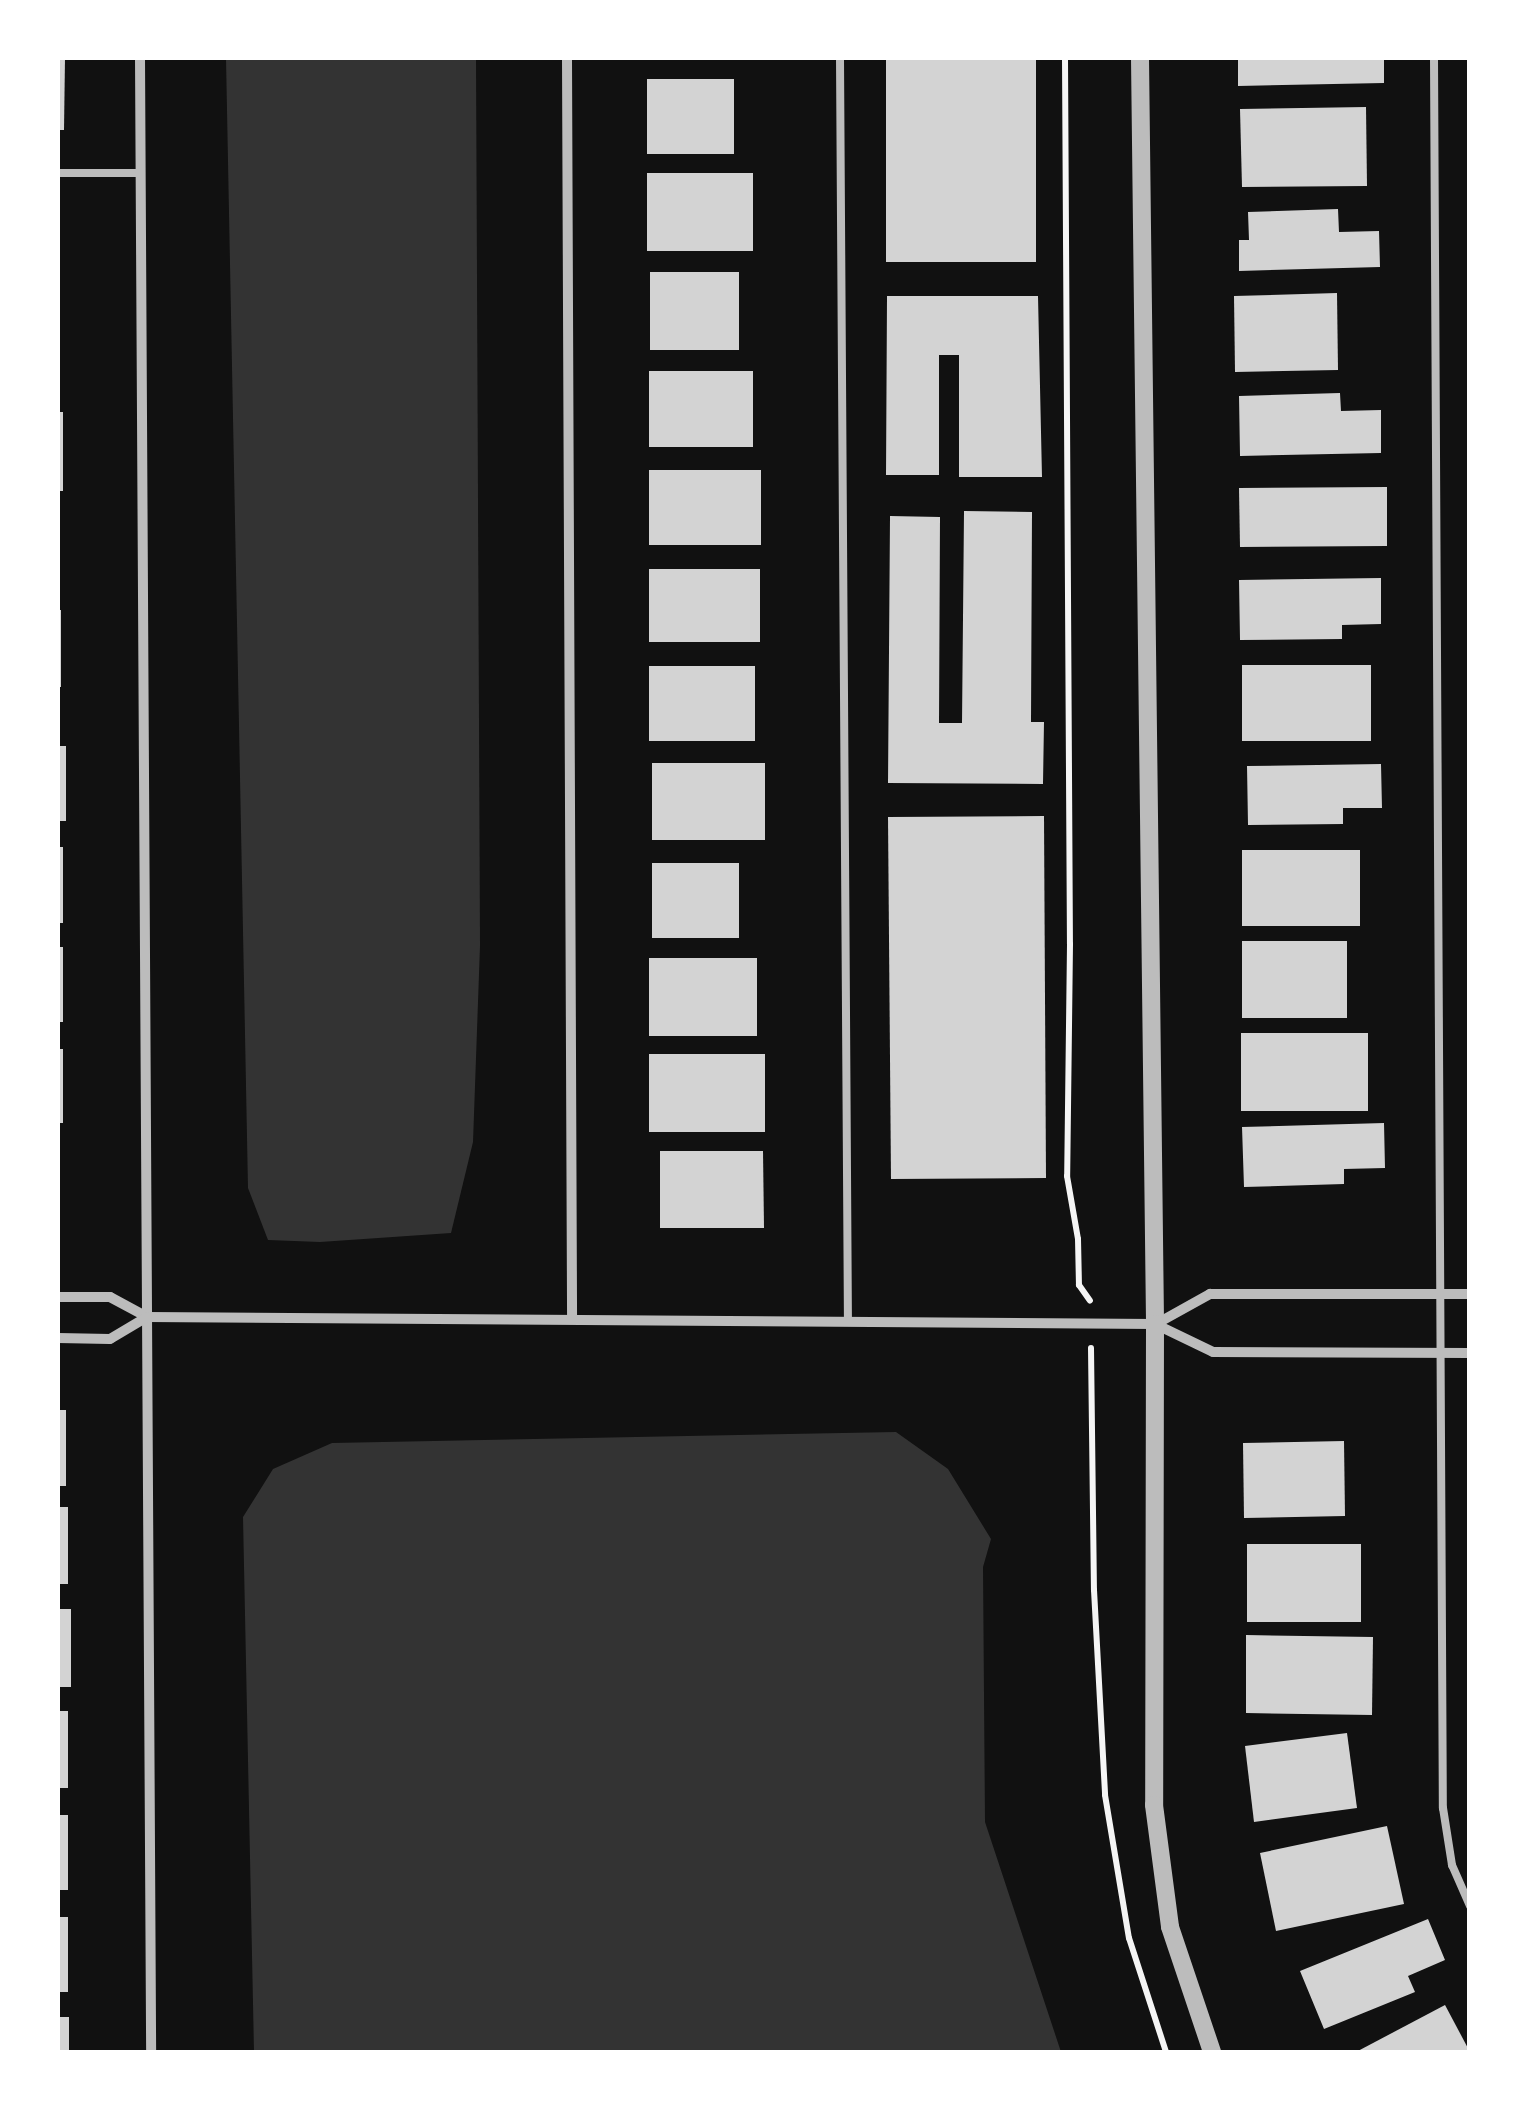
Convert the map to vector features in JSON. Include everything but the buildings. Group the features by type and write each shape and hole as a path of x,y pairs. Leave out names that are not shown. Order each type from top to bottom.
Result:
{"street":[{"path":"140,58 151,2052"},
{"path":"567,58 572,1317"},
{"path":"1140,58 1155,1324 1154,1805 1170,1928 1212,2052"},
{"path":"1155,1324 1210,1294 1470,1294"},
{"path":"58,1296 110,1297 146,1316 1155,1324 1213,1352 1470,1353"},
{"path":"58,1338 110,1339 146,1316"}],"lane":[{"path":"840,58 848,1320"},
{"path":"1434,58 1442,1808 1452,1865 1470,1906"},
{"path":"58,173 141,172"}],"path":[{"path":"1065,58 1070,924 1067,1176 1078,1239 1080,1285 1090,1295"},
{"path":"1091,1353 1094,1590 1105,1795 1128,1938 1166,2052"}],"shaded area":[{"path":"226,58 476,58 480,946 473,1142 451,1233 320,1242 268,1240 248,1188"},
{"path":"896,1432 948,1469 991,1539 983,1567 985,1822 1061,2052 254,2052 243,1517 273,1469 332,1443"}]}
